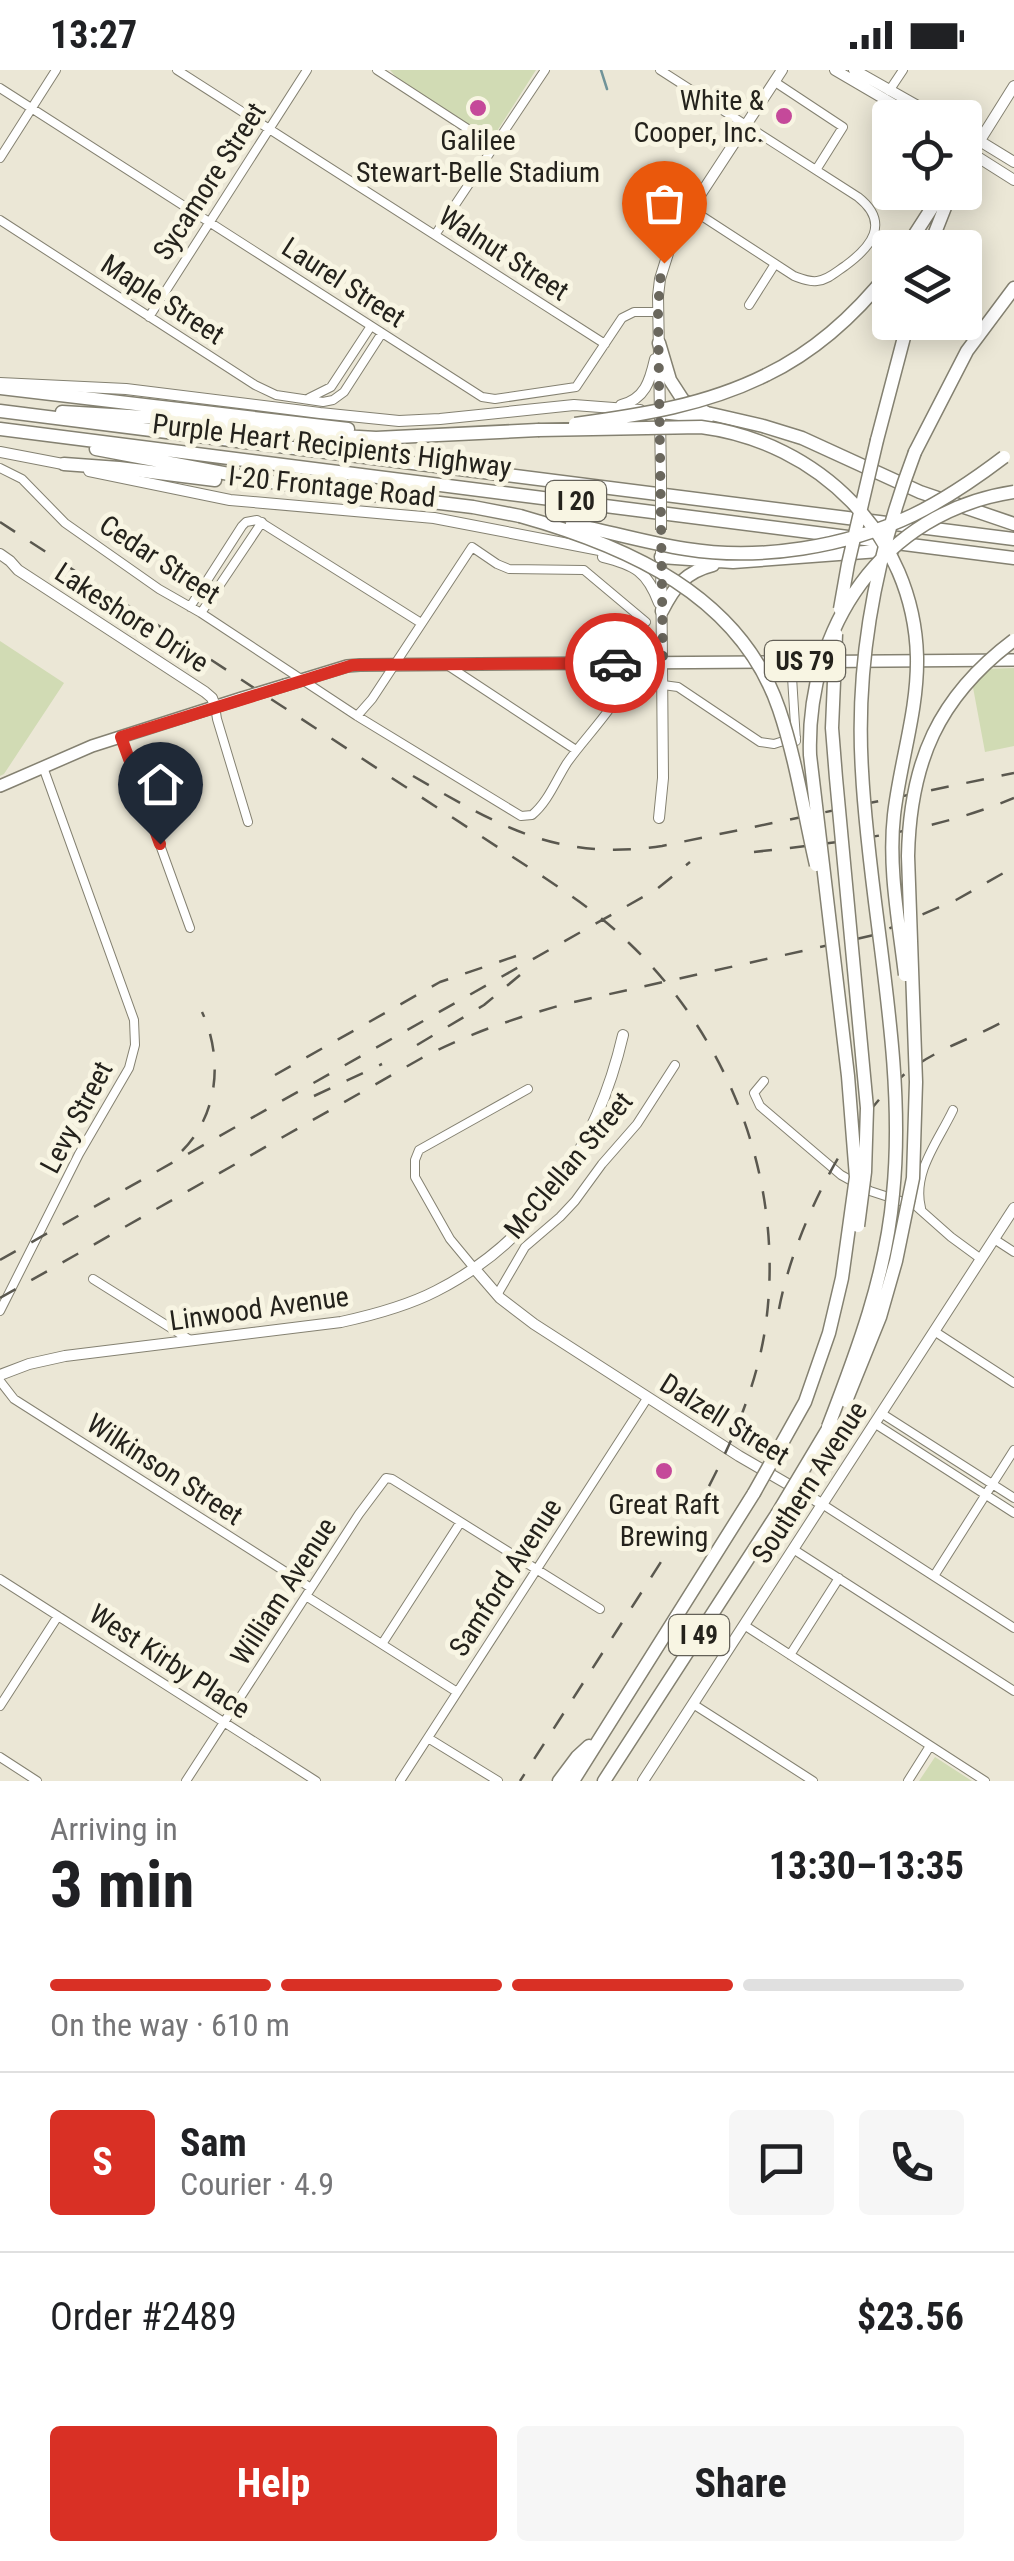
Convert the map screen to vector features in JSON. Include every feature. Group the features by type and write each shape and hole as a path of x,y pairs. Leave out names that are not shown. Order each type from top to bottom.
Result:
{"highway":[{"path":"828,1427 880,1276 893,1196 893,1077 862,771 861,690 875,584 894,506 914,452 967,350 1014,288"},
{"path":"538,430 689,404 732,391 793,362 833,332 872,292"},
{"path":"842,1278 861,1208 867,1108 832,728 833,672 843,589 903,340"},
{"path":"659,343 670,380 692,406 812,442 920,492 1014,524"},
{"path":"0,385 367,431 450,435"},
{"path":"0,410 181,420 359,438 700,428 762,442 786,452 826,478 849,498 880,538 910,607 917,654 912,719 894,815 892,862 916,1082"},
{"name":"Purple Heart Recipients Highway","path":"0,410 1014,539"},
{"path":"660,412 735,419"},
{"path":"0,430 282,484 473,507 556,520 688,549 749,553 785,550 870,532 957,492 1009,452"},
{"name":"Purple Heart Recipients Highway","path":"0,430 1014,558"},
{"path":"64,464 282,484"},
{"path":"842,1278 856,1177 810,754 817,673 838,618 882,559 942,515 1014,492"},
{"path":"520,516 592,538 654,567 702,599 737,634 763,672 780,710 828,920"},
{"path":"662,612 674,588 690,573 710,566 928,547"},
{"path":"661,557 732,562"},
{"path":"828,1427 854,1384 880,1317 913,1178 916,1082 908,822 914,788 928,744 951,702 975,673 1014,640"},
{"name":"I 49","path":"573,1781 794,1425 830,1333 842,1278"},
{"name":"I 49","path":"606,1781 777,1514 828,1427"},
{"path":"559,1781 602,1734"}],"main road":[{"path":"659,818 663,778 660,280 678,230 782,70"},
{"path":"836,70 900,100"},
{"path":"854,70 894,100"},
{"path":"982,137 1014,86"},
{"path":"982,141 1014,162"},
{"path":"982,165 1014,180"},
{"path":"0,385 126,389 337,415 440,420 540,407 621,405 640,397 650,382 659,343"},
{"path":"584,406 660,412"},
{"name":"I-20 Frontage Road","path":"0,452 230,500 434,518 592,550 661,557"},
{"path":"559,544 637,568 650,583 662,612"},
{"name":"Lakeshore Drive","path":"0,554 18,570"},
{"name":"Lakeshore Drive","path":"0,563 18,570 206,692 216,713"},
{"name":"US 79","path":"0,786 121,737 216,713 242,698 353,665 1014,660"},
{"name":"Linwood Avenue","path":"0,1378 29,1364 65,1356 319,1326 364,1317 421,1298 474,1268 521,1230 571,1166 604,1102 623,1035"},
{"name":"Southern Avenue","path":"648,1779 1014,1208"},
{"name":"Dalzell Street","path":"474,1268 497,1295 534,1324 822,1504"}],"street":[{"path":"0,158 56,70"},
{"name":"Walnut Street","path":"177,70 605,344"},
{"name":"Sycamore Street","path":"150,317 307,70"},
{"path":"377,70 494,146"},
{"path":"435,235 545,70"},
{"path":"660,70 858,197 870,209 874,226 872,240 863,253 830,278 815,281 802,279 776,264 691,209"},
{"path":"887,94 903,70"},
{"path":"775,82 843,128 816,170"},
{"name":"Laurel Street","path":"0,88 479,396 488,399 576,387 626,315 658,312"},
{"name":"Maple Street","path":"0,220 269,392 309,398"},
{"path":"749,304 776,264"},
{"path":"309,398 331,388 371,326"},
{"path":"309,398 323,402 341,396 382,333"},
{"name":"Cedar Street","path":"0,468 22,479 65,523 159,588 508,810 528,816 543,804 576,750"},
{"path":"190,606 242,526 252,520 262,522 421,623"},
{"path":"201,613 262,522"},
{"path":"357,716 370,704 472,547 509,568 584,570 646,622"},
{"path":"791,661 798,767"},
{"path":"446,664 576,750 615,699 632,663"},
{"path":"663,685 678,687 760,742 774,744 796,738"},
{"path":"216,713 248,822"},
{"path":"121,737 190,928"},
{"name":"Levy Street","path":"0,1310 129,1068 136,1044 134,1020 43,768"},
{"name":"McClellan Street","path":"497,1295 525,1247 575,1200 637,1124 675,1065"},
{"path":"764,1081 754,1093 760,1106 815,1154 870,1191 904,1201 922,1212 981,1259"},
{"path":"474,1268 450,1238 416,1177 419,1150 528,1089"},
{"path":"922,1212 919,1192 928,1158 953,1110"},
{"path":"994,1239 1014,1252"},
{"path":"94,1280 190,1340"},
{"path":"934,1331 1014,1382"},
{"name":"Wilkinson Street","path":"0,1378 14,1398 457,1692"},
{"name":"Samford Avenue","path":"400,1781 648,1397"},
{"path":"878,1418 1014,1498"},
{"path":"878,1418 1014,1513"},
{"path":"934,1576 1014,1450"},
{"name":"William Avenue","path":"186,1781 386,1478 460,1523"},
{"name":"Dalzell Street","path":"822,1504 1014,1628"},
{"path":"382,1644 460,1523 600,1609"},
{"path":"794,1548 1014,1692"},
{"path":"790,1655 839,1578"},
{"name":"West Kirby Place","path":"0,1579 316,1781"},
{"path":"0,1706 58,1616"},
{"path":"744,1625 985,1781"},
{"path":"693,1704 812,1781"},
{"path":"428,1738 498,1781"},
{"path":"908,1781 930,1746"},
{"path":"0,1757 37,1781"}],"green space":[{"name":"Galilee Stewart-Belle Stadium","path":"390,70 536,70 492,139"},
{"path":"0,641 64,683 0,776"},
{"path":"1014,668 1014,746 985,752 972,682 985,669"},
{"path":"935,1757 972,1781 919,1781"}],"waterway":[{"path":"601,70 607,89"}],"railway":[{"path":"0,522 599,917 666,983 698,1026 745,1123 760,1175 768,1228 769,1282 764,1336 748,1397 706,1492 520,1781"},
{"path":"413,776 531,836 592,849 625,850 662,846 1014,773"},
{"path":"754,852 918,828 1014,798"},
{"path":"0,1260 657,889 690,862"},
{"path":"0,1298 455,1042 565,1004 874,935 956,900 1014,867"},
{"path":"275,1075 440,982 516,956"},
{"path":"417,1045 484,1005 520,975"},
{"path":"182,1151 204,1120 214,1085 213,1048 202,1012"},
{"path":"779,1309 811,1212 827,1178 866,1116 911,1069 1014,1015"},
{"path":"314,1096 382,1064"}],"way so far":[{"path":"615,663 663,662 658,312 664,263"}],"place":[{"name":"Galilee Stewart-Belle Stadium","path":"478,108"},
{"name":"White & Cooper, Inc.","path":"784,116"},
{"name":"Great Raft Brewing","path":"664,1471"}],"route":[{"path":"160,844 121,737 353,665 615,663"}]}
